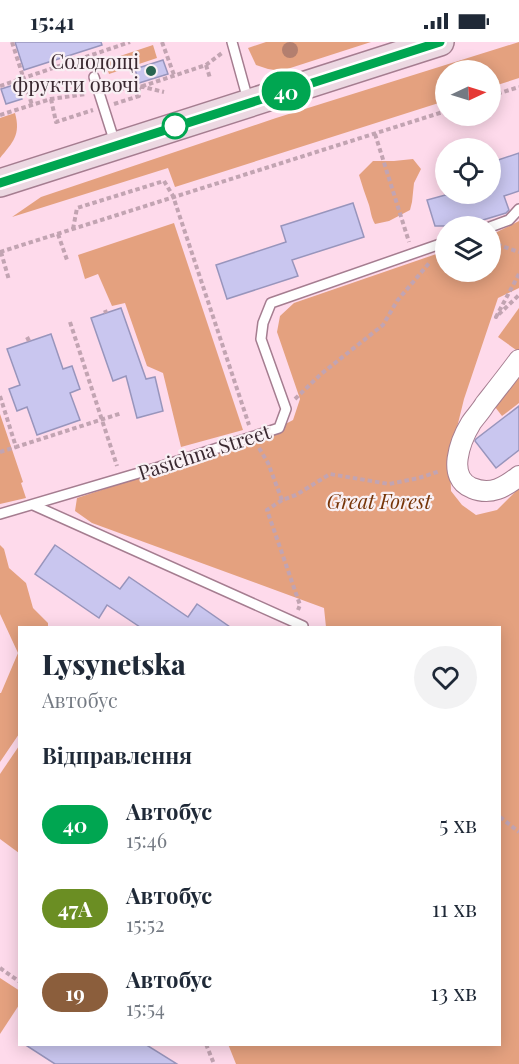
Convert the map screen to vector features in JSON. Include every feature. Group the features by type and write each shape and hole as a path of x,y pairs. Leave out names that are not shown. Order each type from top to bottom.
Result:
{"main road":[{"path":"0,183 440,42"}],"street":[{"path":"519,360 471,423 458,453 457,470 463,482 471,488 486,492 501,488 519,476"}],"lane":[{"path":"232,44 249,102"},
{"path":"94,77 116,146"},
{"path":"501,223 509,220 519,209"},
{"name":"Pasichna Street","path":"0,514 121,479 279,428 286,409 261,339 263,323 271,303 435,246"},
{"path":"33,505 303,626"}],"path":[{"path":"12,42 32,105"},
{"path":"0,86 130,42"},
{"path":"162,42 174,76"},
{"path":"0,115 51,99 139,86 174,76 206,65 232,44"},
{"path":"206,65 210,78"},
{"path":"139,86 164,92"},
{"path":"139,86 139,96"},
{"path":"501,93 519,87"},
{"path":"51,99 56,122 98,109"},
{"path":"9,280 0,252 435,115"},
{"path":"375,134 412,253"},
{"path":"73,229 77,208 164,181 173,196 253,437"},
{"path":"58,234 67,260"},
{"path":"501,246 519,252"},
{"path":"286,409 321,374 383,325 397,301 433,260"},
{"path":"519,274 496,317 519,295"},
{"path":"70,322 121,479"},
{"path":"0,396 16,447"},
{"path":"0,452 122,413"},
{"path":"260,448 282,500"},
{"path":"303,626 297,614 300,605 267,510 282,500 297,495 330,474 389,484 420,478 442,470"},
{"path":"501,818 519,832"},
{"path":"0,968 18,981"},
{"path":"207,1046 214,1064"}],"green space":[{"path":"266,42 371,42 281,71 256,65 248,48"},
{"path":"519,42 519,78 501,84 501,60 461,60"},
{"path":"153,45 157,58 109,74 105,61"},
{"path":"435,68 435,104 175,187 168,168 12,217 41,197 276,118"},
{"path":"15,113 17,127 15,138 0,158 0,118"},
{"path":"413,159 421,169 414,183 410,210 389,221 375,224 359,175 373,161"},
{"name":"Great Forest","path":"519,221 519,288 498,298 464,399 450,456 451,491 462,505 476,515 497,510 519,488 519,1064 236,1064 229,1046 501,1046 501,626 326,626 324,608 92,523 75,511 77,498 259,438 293,420 300,399 277,332 280,316 294,303 435,254 435,282 501,282 501,230"},
{"path":"174,223 243,430 181,447 163,373 147,366 125,303 112,306 98,274 85,279 78,255"},
{"path":"519,308 519,352 498,337"},
{"path":"519,368 519,403 502,416 492,403"},
{"path":"0,414 23,482 21,483 26,498 0,504"},
{"path":"0,545 4,549 9,568 26,583 33,608 48,623 48,626 18,626 18,653 0,614"},
{"path":"18,653 18,735 0,762 0,693"},
{"path":"18,747 18,852 0,839 0,774"},
{"path":"0,978 18,990 18,1007 0,1034"}],"building":[{"path":"15,42 101,42 102,45 24,70"},
{"name":"Солодощі фрукти овочі","path":"163,60 168,74 139,83 135,69"},
{"path":"17,84 22,99 6,104 1,89"},
{"path":"519,153 519,191 504,196 509,210 496,216 435,216 435,226 427,200 435,198 435,204 501,204 501,159"},
{"path":"353,203 364,237 292,260 298,276 227,299 216,265 286,242 281,226"},
{"path":"121,308 146,379 155,377 163,411 137,418 126,376 113,381 91,318"},
{"path":"51,334 63,369 72,366 80,389 70,393 80,420 37,435 27,407 17,411 9,389 20,385 7,349"},
{"path":"519,406 519,450 496,468 475,441"},
{"path":"55,545 120,589 129,577 188,617 197,604 229,626 138,626 107,605 99,618 35,574"},
{"path":"27,1046 148,1046 177,1064 55,1064"}],"bus line":[{"name":"40","path":"0,183 440,42"}],"place":[{"name":"Солодощі фрукти овочі","path":"151,71"}]}
